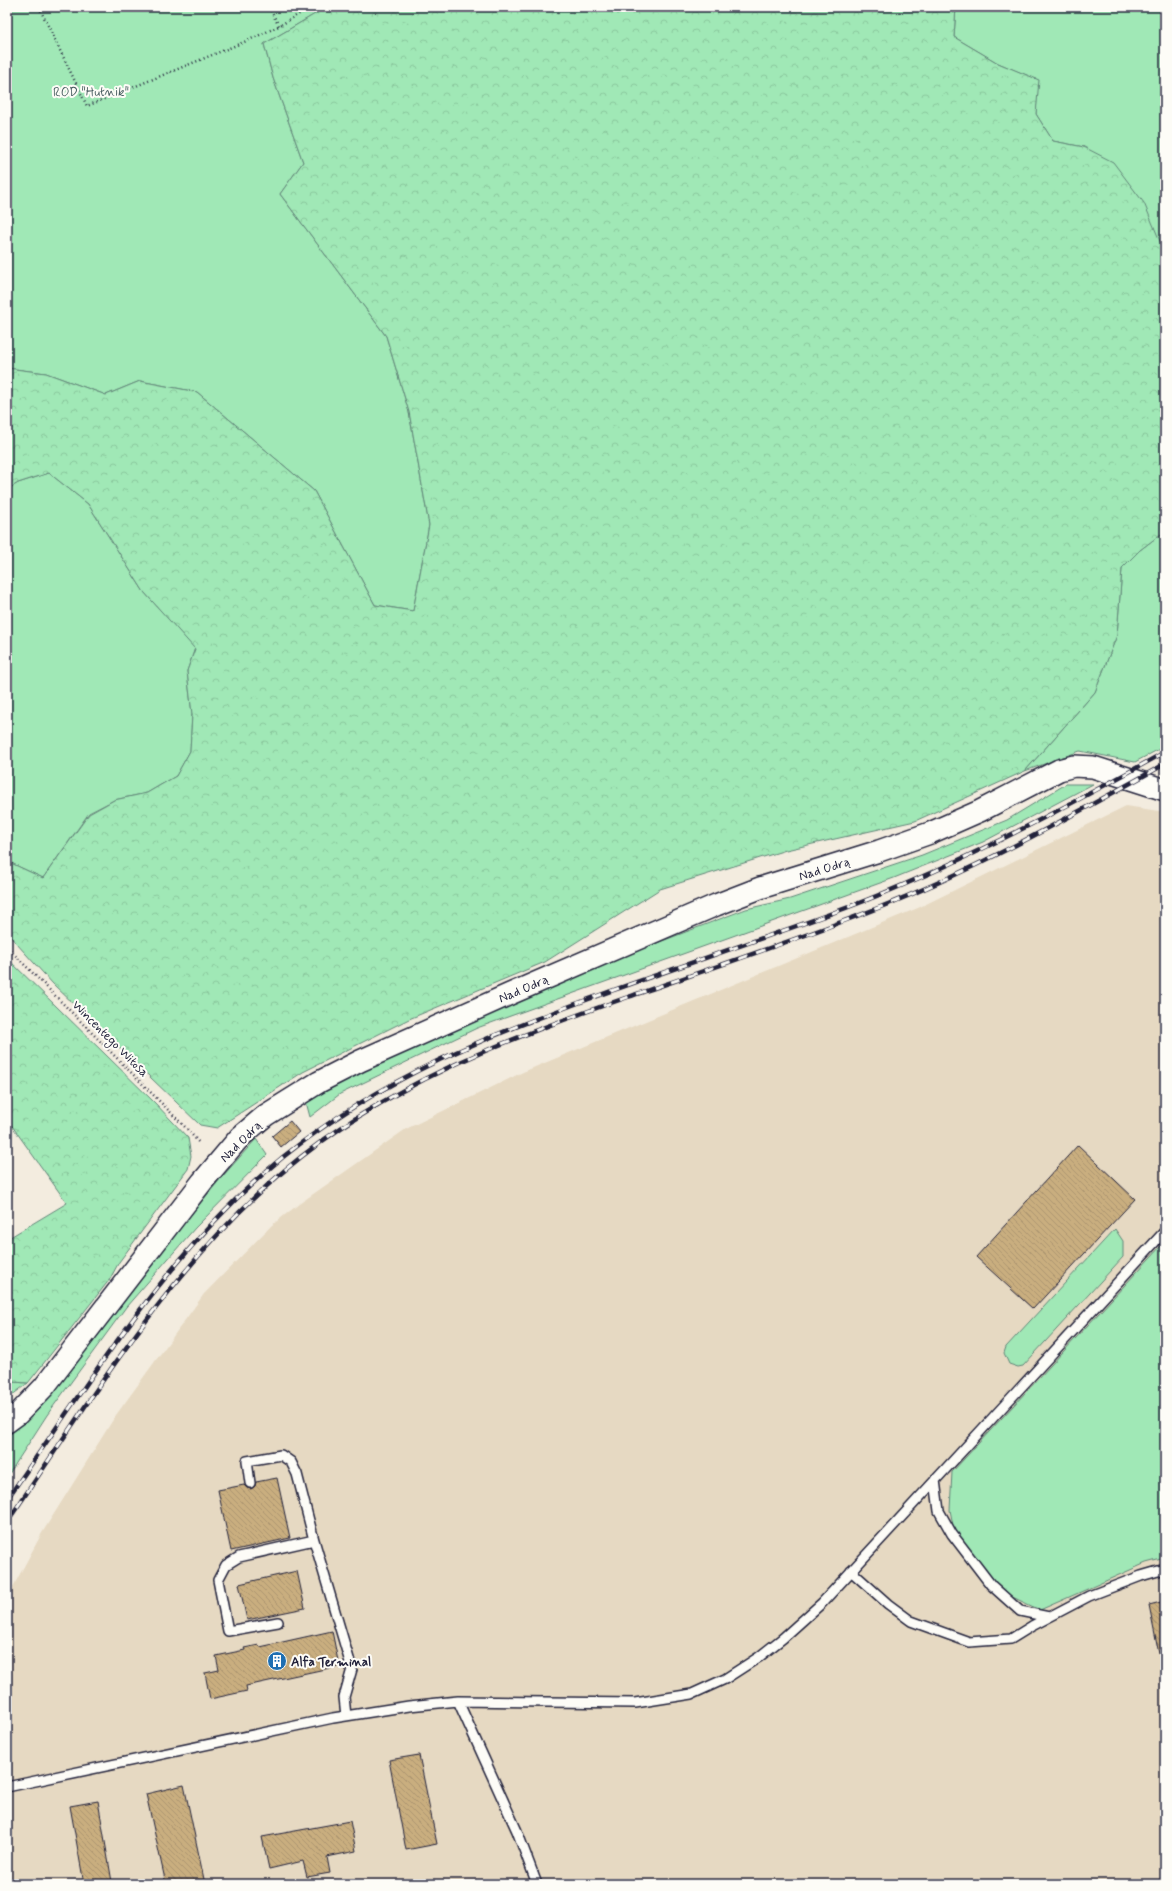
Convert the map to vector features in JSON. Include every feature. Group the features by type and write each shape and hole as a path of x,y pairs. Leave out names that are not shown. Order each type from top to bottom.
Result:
{"street":[{"name":"Nad Odrą","path":"7,1422 18,1414 44,1387 215,1166 240,1137 266,1116 319,1082 360,1061 495,1000 716,905 771,884 879,851 930,833 980,812 1059,770 1074,766 1093,767 1165,790"}],"lane":[{"path":"7,1787 346,1716 407,1706 458,1701 635,1703 692,1694 725,1679 771,1648 822,1603 1165,1231"},
{"path":"250,1484 247,1461 282,1455 291,1462 297,1474 314,1540 352,1669 344,1697 346,1716"},
{"path":"935,1480 939,1511 952,1534 991,1585 1020,1611 1050,1617"},
{"path":"278,1622 228,1631 218,1580 226,1565 239,1557 314,1540"},
{"path":"851,1571 888,1604 911,1621 969,1642 1011,1639 1089,1596 1141,1576 1165,1569"},
{"path":"458,1701 517,1831 537,1884"}],"path":[{"path":"39,7 87,106 279,26 311,7"},
{"path":"269,7 279,26"},
{"name":"Wincentego Witosa","path":"7,947 187,1129 200,1144"}],"shaded area":[{"path":"1126,806 1165,812 1165,1884 7,1884 7,1598 42,1533 116,1415 204,1294 272,1225 299,1204 406,1129 523,1072 918,908"}],"green space":[{"name":"ROD \"Hutnik\"","path":"7,7 327,7 264,44 273,78 303,162 280,194 386,336 409,412 429,525 413,611 375,605 314,491 197,392 140,381 106,395 46,373 7,368"},
{"path":"327,7 956,7 954,37 998,63 1039,80 1036,114 1053,141 1084,147 1113,162 1144,203 1162,246 1165,531 1140,550 1122,568 1117,635 1095,692 1025,771 915,821 786,850 660,889 545,962 409,1019 303,1072 217,1128 200,1125 53,984 7,933 7,853 13,864 43,878 89,814 114,800 147,793 176,776 190,751 192,714 187,671 195,649 144,592 88,504 49,473 18,483 7,490 7,368 46,373 106,395 140,381 197,392 314,491 375,605 413,611 429,525 409,412 386,336 280,194 303,162 273,78 264,44"},
{"path":"956,7 1165,7 1165,429 1162,340 1162,246 1084,147 1053,141 1036,114 1038,80 998,63 954,37"},
{"path":"49,473 88,504 144,592 195,648 187,671 192,714 190,751 176,776 147,793 114,800 89,813 43,878 13,864 7,853 7,490 18,483"},
{"path":"1165,531 1165,746 1135,762 1080,751 1025,771 1095,692 1117,635 1122,568 1140,550"},
{"path":"1066,784 1093,784 983,842 894,878 477,1028 340,1094 310,1117 306,1102 374,1064 628,954 746,909 790,899 922,855 1007,820"},
{"path":"7,958 155,1103 188,1138 191,1156 188,1169 119,1262 110,1279 28,1383 13,1382 7,1374 7,1239 67,1203 7,1119"},
{"path":"256,1139 267,1155 195,1228 126,1307 47,1415 7,1477 7,1437 38,1410 120,1301 221,1178"},
{"path":"1115,1229 1123,1241 1123,1257 1023,1366 1018,1367 1009,1364 1004,1353 1006,1347"},
{"path":"1161,1246 1165,1250 1165,1558 1146,1563 1040,1610 1004,1593 960,1538 953,1525 950,1510 952,1472"},
{"path":"7,1374 13,1382 28,1383 7,1399"}],"building":[{"path":"290,1121 299,1132 281,1147 272,1136"},
{"path":"1078,1145 1135,1199 1033,1309 976,1257"},
{"path":"277,1478 290,1538 231,1551 218,1490 244,1485 251,1489 255,1486 256,1482"},
{"path":"297,1571 305,1608 247,1620 239,1584"},
{"path":"1165,1601 1165,1653 1159,1654 1149,1605"},
{"name":"Alfa Terminal","path":"332,1631 339,1666 246,1686 247,1691 210,1699 205,1673 219,1670 216,1656 245,1650 244,1648 259,1645 260,1647"},
{"path":"419,1755 437,1844 406,1850 389,1760"},
{"path":"184,1785 205,1884 166,1884 146,1794"},
{"path":"98,1801 112,1882 84,1884 70,1806"},
{"path":"350,1821 356,1851 327,1857 330,1873 307,1877 303,1861 269,1869 262,1837"}],"railway":[{"path":"7,1499 101,1363 168,1275 204,1233 242,1194 283,1157 322,1128 400,1080 481,1041 566,1007 846,908 928,874 1048,816 1165,752"},
{"path":"7,1522 135,1336 169,1291 205,1248 244,1208 285,1170 324,1140 364,1113 449,1067 537,1030 754,954 915,893 1024,841 1165,764"}],"place":[{"name":"Alfa Terminal","path":"277,1661"}]}
